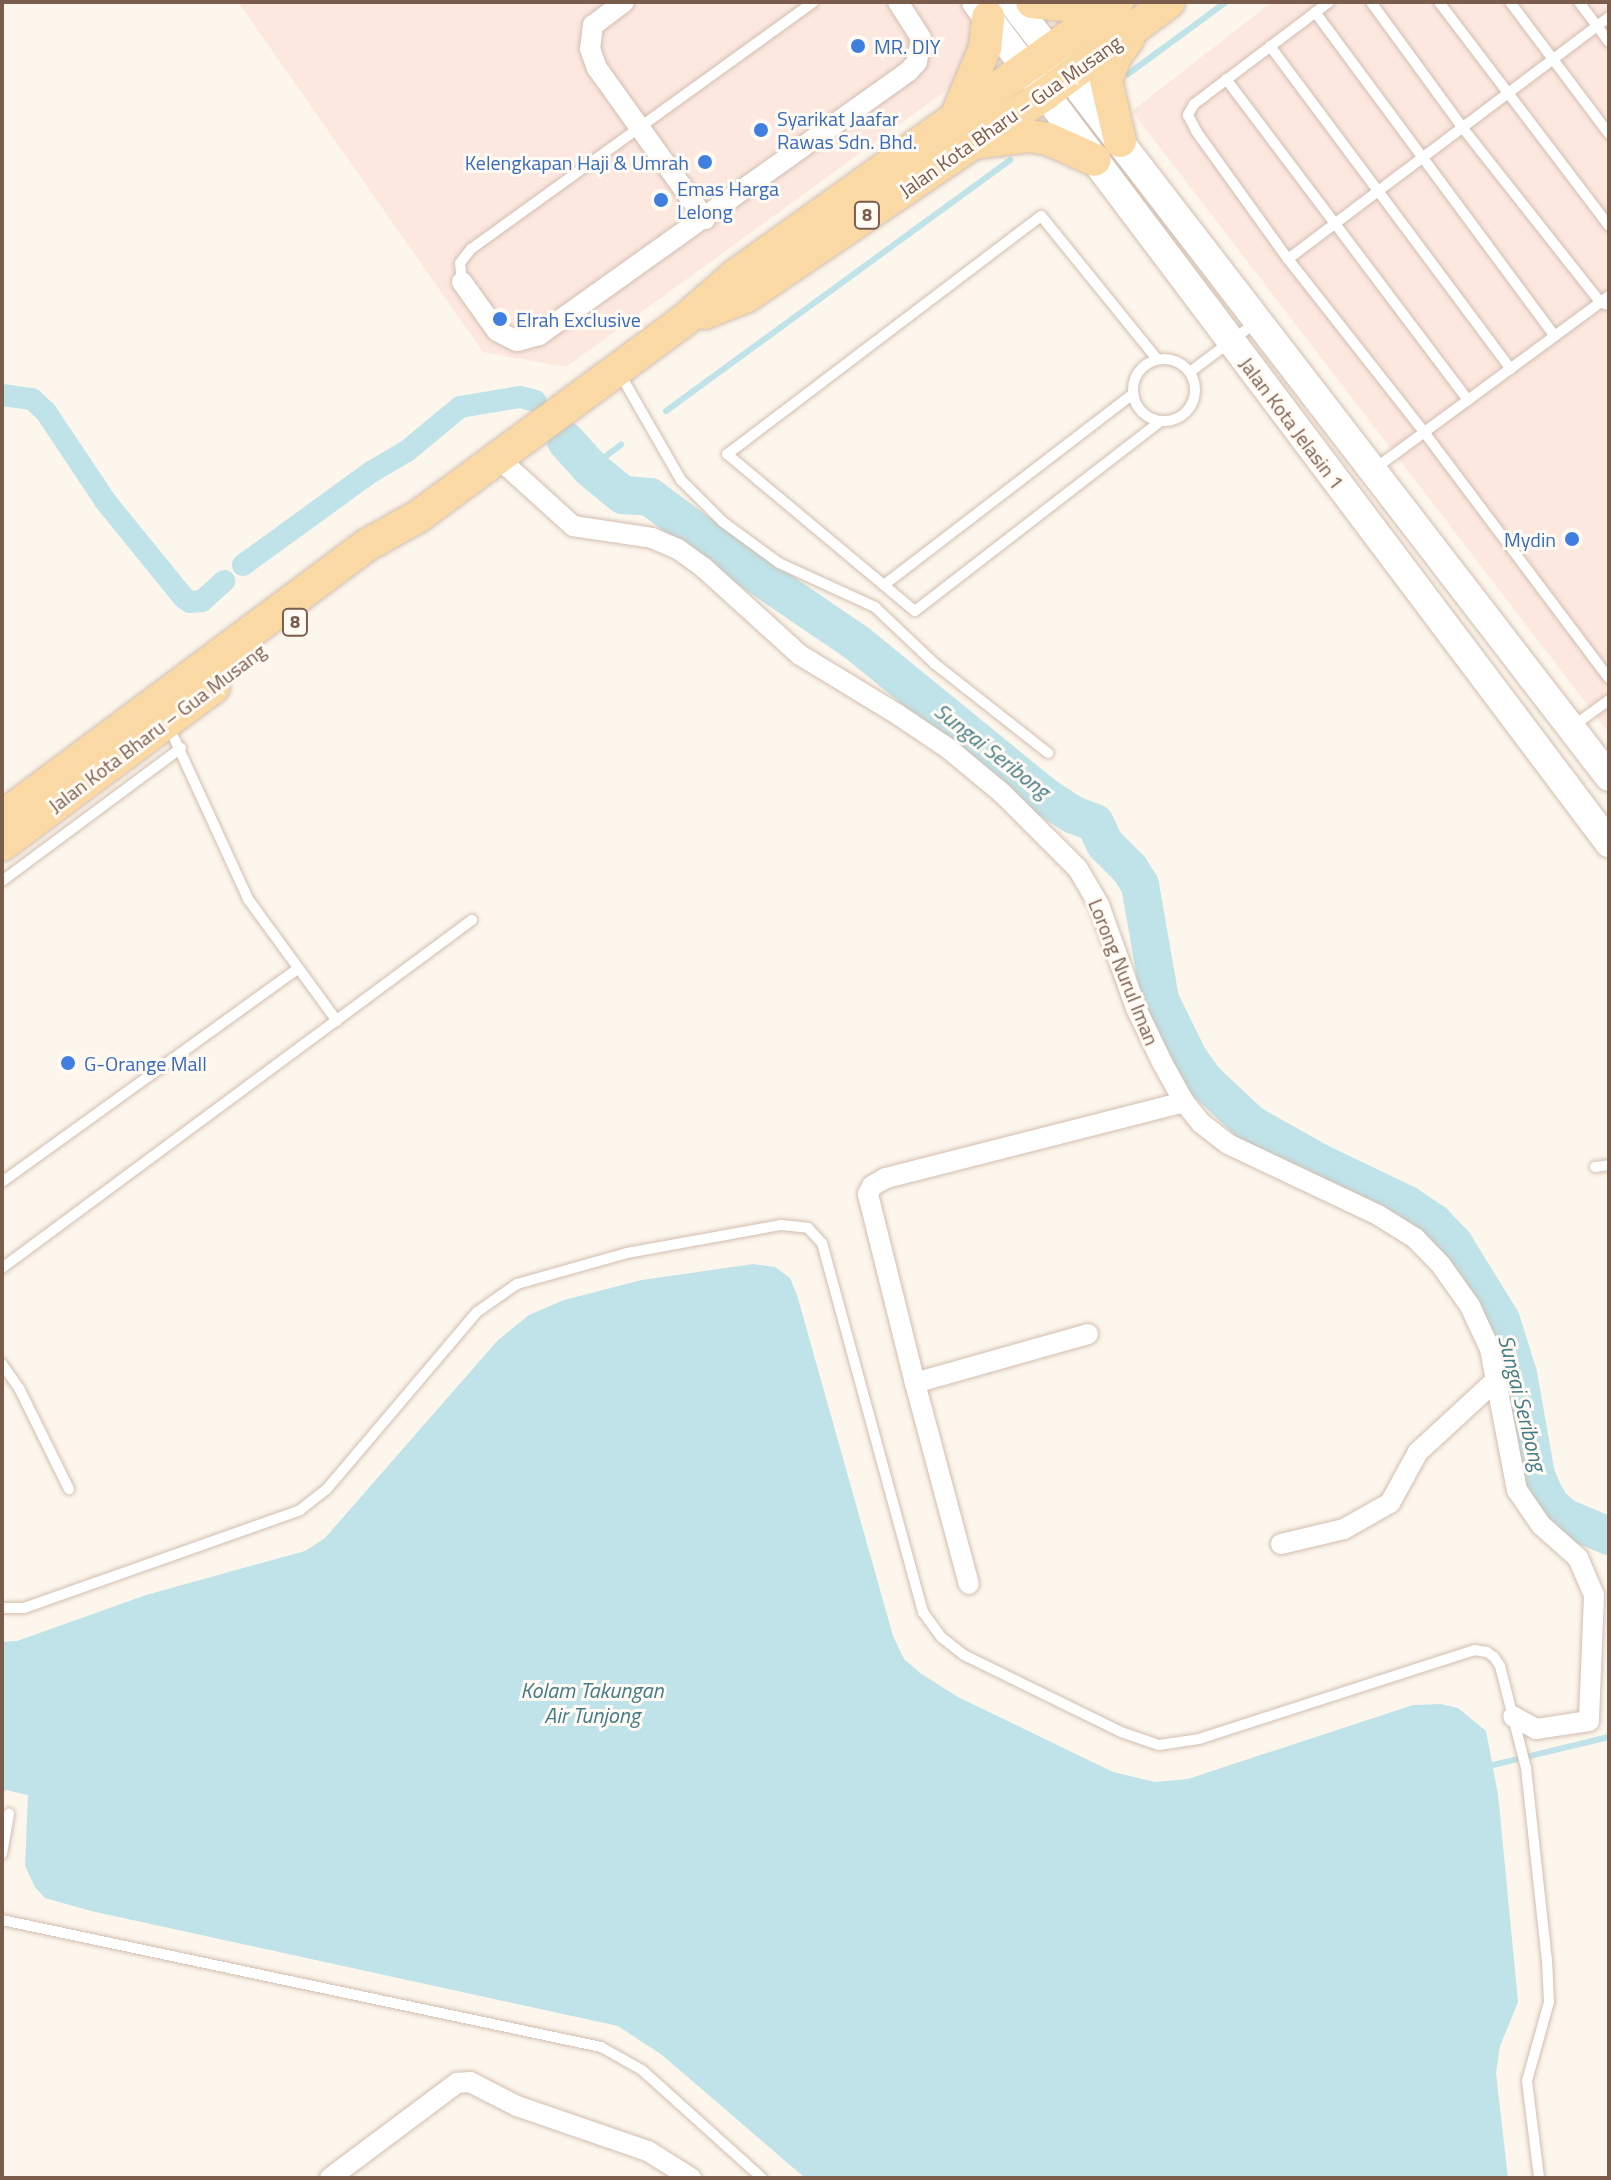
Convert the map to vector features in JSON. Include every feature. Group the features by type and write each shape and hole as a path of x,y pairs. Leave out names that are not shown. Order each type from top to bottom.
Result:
{"main road":[{"path":"1032,2 1080,7 1106,2"},
{"name":"Jalan Kota Bharu – Gua Musang","path":"963,133 1038,59 1117,2"},
{"name":"Jalan Kota Bharu – Gua Musang","path":"2,845 168,725 397,541 419,516 682,322 736,275 963,133 1057,85 1169,2"},
{"path":"992,7 963,133 1048,139 1095,160"},
{"path":"1120,141 1106,80 1116,55 1140,24"},
{"name":"Jalan Kota Bharu – Gua Musang","path":"2,817 121,760"}],"street":[{"path":"624,2 593,25 590,49 597,68 705,219"},
{"path":"462,282 497,331 517,341 539,335 705,219 917,62 921,38 898,2"},
{"name":"Jalan Kota Jelasin 1","path":"992,7 1057,85 1095,160 1609,843"},
{"path":"1057,85 1120,141 1609,777"},
{"name":"Lorong Nurul Iman","path":"497,457 573,526 652,538 678,549 704,568 800,655 949,749 1023,813 1078,869 1099,905 1136,1008 1184,1102 1201,1123 1228,1144 1378,1215 1415,1238 1441,1265 1470,1306 1490,1349 1517,1490 1541,1525 1578,1558 1594,1595 1589,1721 1536,1729 1513,1716"},
{"path":"969,1584 869,1203 872,1186 886,1178 1184,1102"},
{"path":"915,1383 1088,1334"},
{"path":"1281,1544 1344,1529 1390,1503 1418,1452 1496,1380"},
{"path":"330,2178 457,2083 470,2082 517,2106 648,2151 691,2178"}],"lane":[{"path":"462,282 460,263 471,249 813,2"},
{"path":"1329,2 1194,104 1188,115 1196,131 1288,259 1424,432 1609,678"},
{"path":"1371,2 1462,127 1606,301 1371,471"},
{"path":"1439,2 1609,226"},
{"path":"1510,2 1609,134"},
{"path":"1579,2 1609,42"},
{"path":"1315,12 1555,336"},
{"path":"1288,259 1609,17"},
{"path":"1270,46 1380,189 1511,369"},
{"path":"1226,79 1468,400"},
{"path":"1157,359 1041,216 727,454 915,611 1161,421"},
{"path":"1190,372 1259,320"},
{"path":"1157,359 1175,360 1190,372 1195,391 1188,410 1171,420 1161,421 1142,412 1133,394 1136,376 1157,359"},
{"path":"617,369 681,480 723,522 779,563 875,607 935,664 1048,753"},
{"path":"884,585 1133,394"},
{"path":"1571,727 1609,700"},
{"path":"168,725 248,899 337,1021"},
{"path":"2,881 121,760"},
{"path":"2,1268 472,920"},
{"path":"2,1182 297,969"},
{"path":"1595,1167 1609,1165"},
{"path":"2,1608 24,1608 300,1510 326,1490 477,1312 517,1284 627,1253 795,1225 808,1228 822,1243 923,1612 941,1637 964,1655 1121,1732 1159,1745 1199,1739 1474,1650 1487,1652 1500,1666 1526,1768 1549,2002 1527,2081 1539,2178"},
{"path":"2,1364 19,1388 69,1489"},
{"path":"2,1854 9,1814"},
{"path":"2,1920 601,2047 642,2070 762,2178"}],"shaded area":[{"path":"238,2 1068,2 566,367 483,352"},
{"path":"1272,2 1609,2 1609,733 1132,111"}],"water":[{"name":"Kolam Takungan Air Tunjong","path":"753,1264 775,1267 790,1278 797,1295 893,1636 904,1659 920,1673 958,1697 1113,1772 1155,1782 1188,1779 1413,1705 1441,1704 1458,1708 1486,1731 1498,1794 1518,2002 1500,2046 1496,2073 1508,2178 805,2178 662,2055 618,2026 91,1911 45,1898 35,1887 25,1866 28,1795 6,1790 2,1794 2,1642 17,1641 146,1595 305,1551 325,1538 498,1340 529,1315 564,1300 642,1280"}],"waterway":[{"path":"1128,74 1226,2"},
{"path":"666,411 1010,160"},
{"path":"2,395 32,399 46,412 106,502 184,598 190,602 202,601 224,581"},
{"path":"243,565 371,472 407,451 460,407 520,397 536,401"},
{"name":"Sungai Seribong","path":"566,441 590,468 623,495 650,497 725,553 857,643 1046,797 1074,815 1095,823 1105,844 1130,869 1140,885 1160,1000 1189,1059 1206,1082 1251,1124 1322,1164 1406,1204 1434,1223 1454,1244 1501,1320 1518,1374 1536,1475 1543,1492 1551,1506 1566,1518 1609,1536"},
{"path":"590,468 621,445"},
{"path":"1493,1765 1609,1737"}],"place":[{"name":"MR. DIY","path":"858,46"},
{"name":"Syarikat Jaafar Rawas Sdn. Bhd.","path":"761,130"},
{"name":"Kelengkapan Haji & Umrah","path":"705,162"},
{"name":"Emas Harga Lelong","path":"661,200"},
{"name":"Elrah Exclusive","path":"500,319"},
{"name":"Mydin","path":"1572,539"},
{"name":"G-Orange Mall","path":"68,1063"}]}
